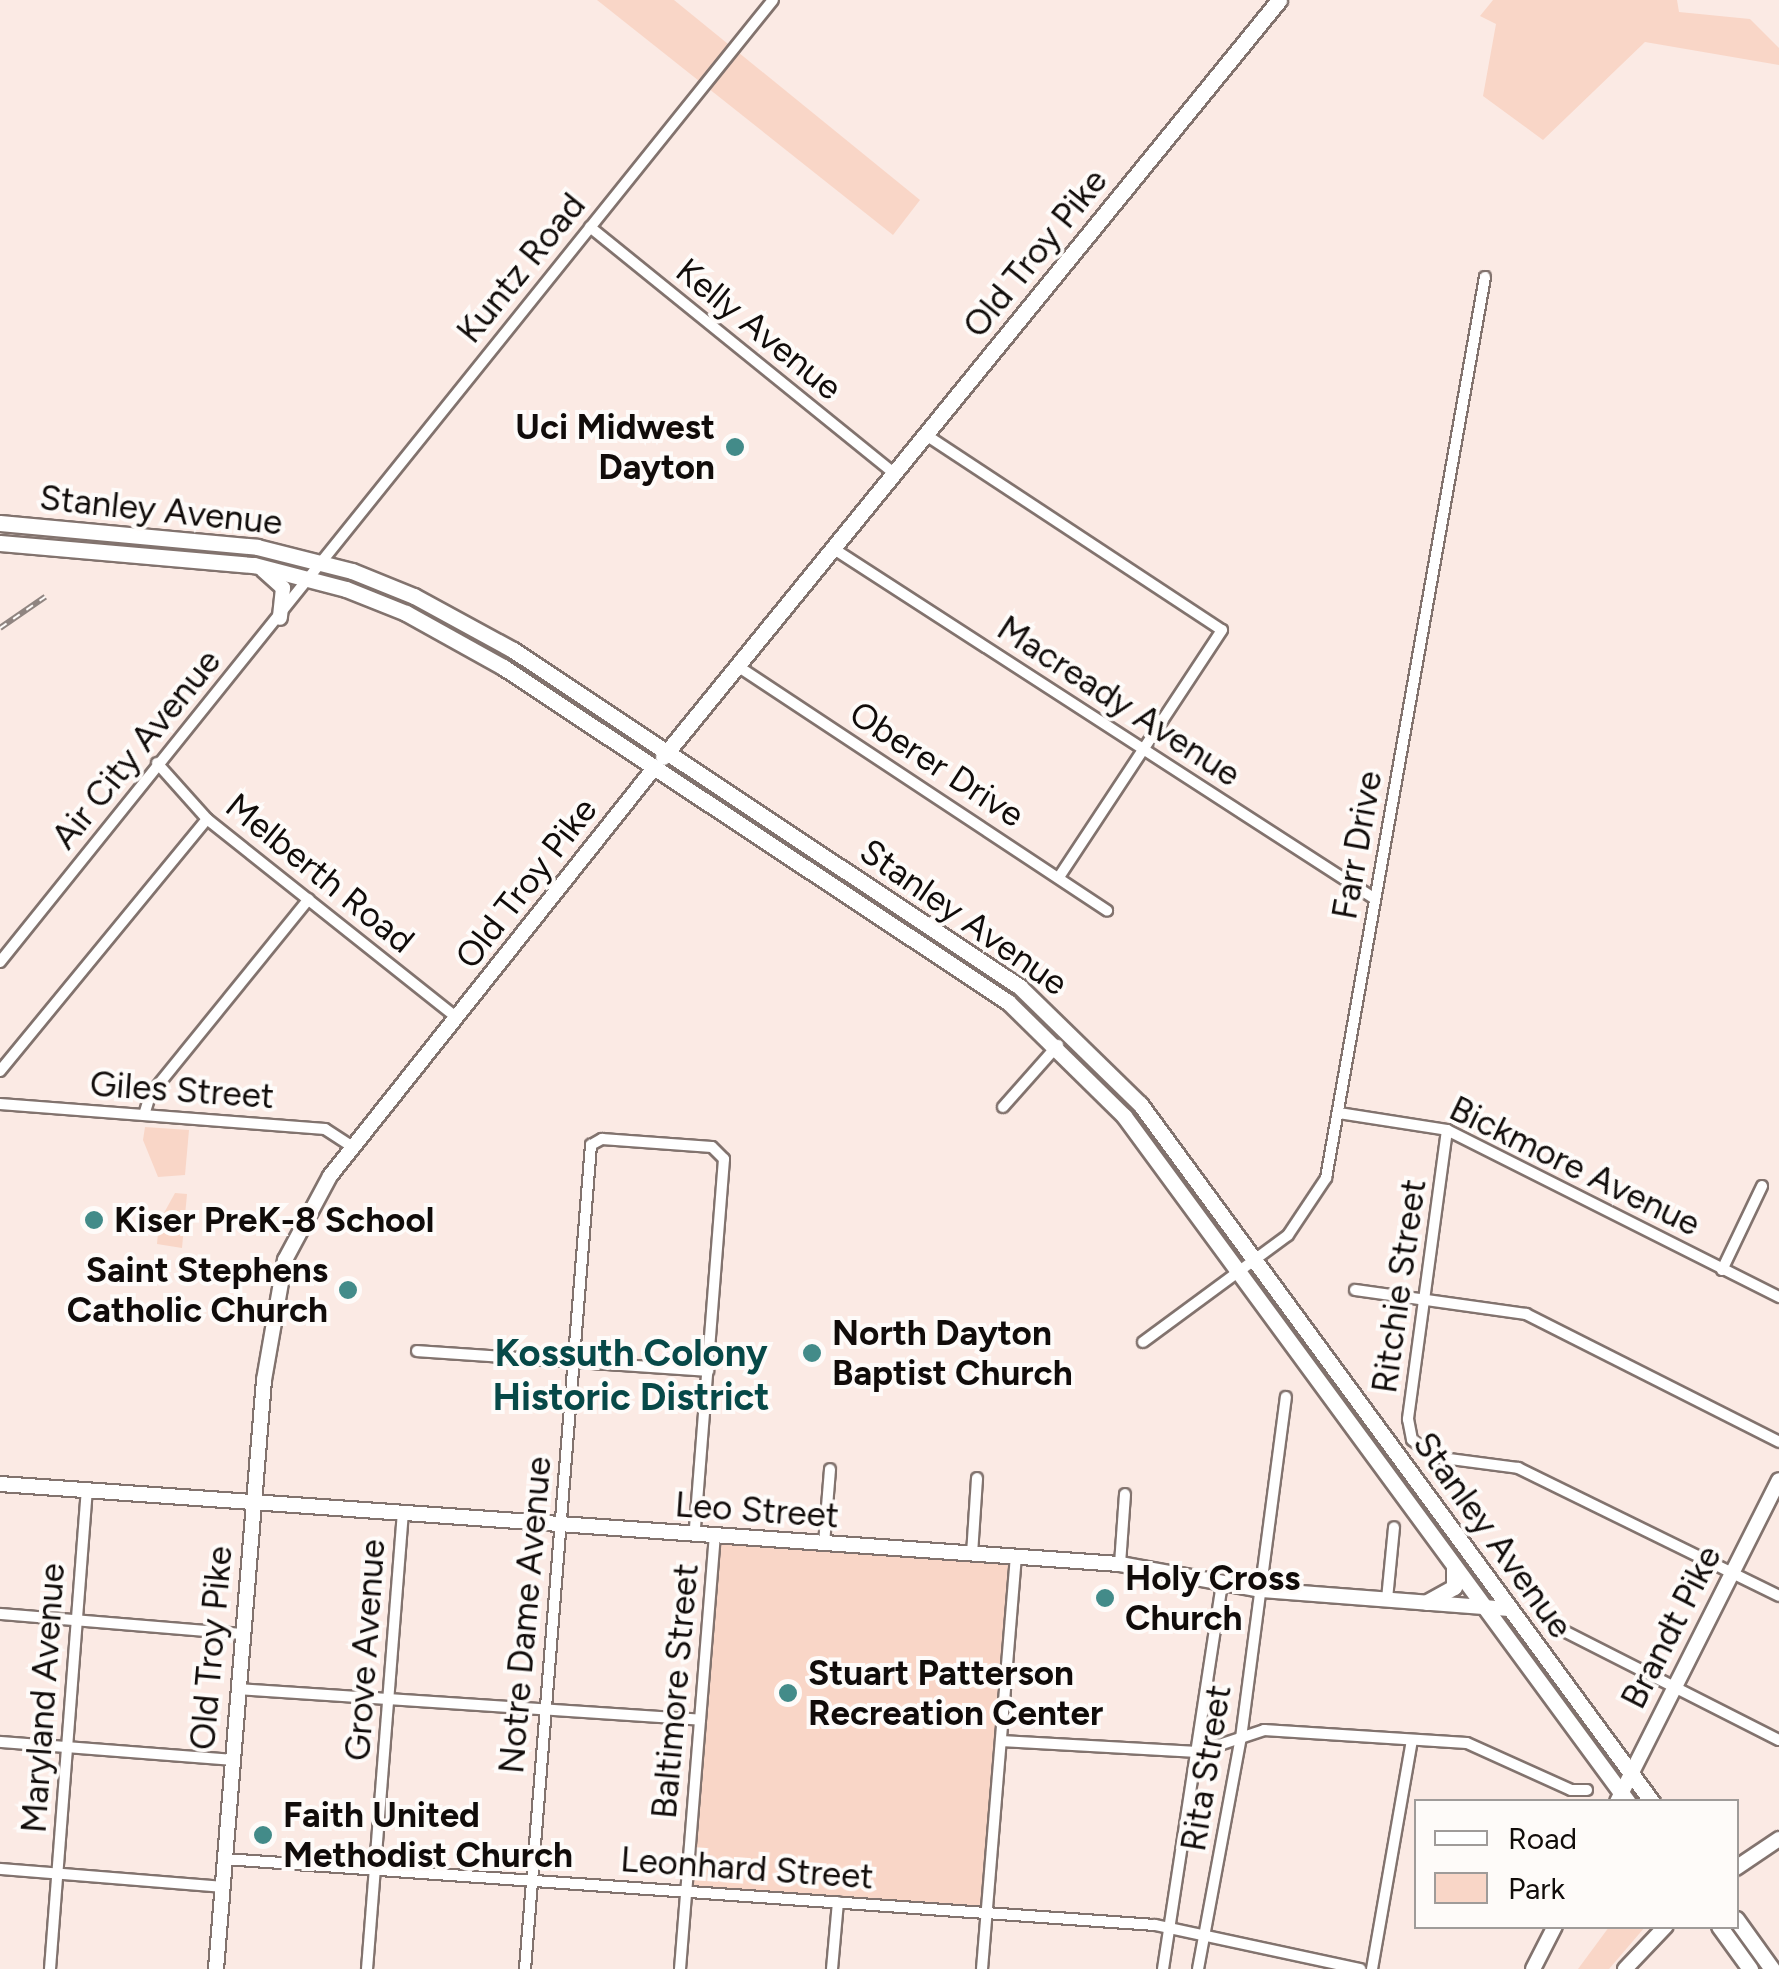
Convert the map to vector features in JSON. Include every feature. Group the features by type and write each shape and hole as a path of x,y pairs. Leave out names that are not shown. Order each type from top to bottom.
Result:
{"main road":[{"name":"Old Troy Pike","path":"216,1969 253,1506 276,1288 312,1203 666,752 1279,0"},
{"name":"Stanley Avenue","path":"0,523 204,538 414,596 513,650 1020,987 1140,1104 1650,1799"},
{"name":"Stanley Avenue","path":"0,542 315,571 406,613 503,666 964,972 1058,1045 1124,1116 1622,1798"},
{"path":"254,566 280,583 280,618"},
{"name":"Brandt Pike","path":"1622,1798 1779,1480"},
{"name":"Leo Street","path":"0,1484 253,1506 1120,1564 1262,1590 1509,1608"},
{"path":"1427,1602 1454,1587 1454,1566"},
{"path":"1739,1866 1779,1839"},
{"path":"1739,1923 1772,1969"},
{"path":"1534,1969 1554,1929"},
{"path":"1625,1969 1663,1929"},
{"path":"1721,1929 1750,1969"}],"street":[{"name":"Kuntz Road","path":"315,571 773,0"},
{"name":"Kelly Avenue","path":"590,227 894,474"},
{"name":"Farr Drive","path":"1143,1342 1254,1260 1311,1208 1331,1162 1485,277"},
{"path":"926,435 1222,630 1059,878"},
{"name":"Macready Avenue","path":"834,548 1375,899"},
{"name":"Air City Avenue","path":"0,962 315,571"},
{"name":"Oberer Drive","path":"736,665 1107,910"},
{"name":"Melberth Road","path":"157,763 207,819 457,1018"},
{"path":"0,1071 207,819"},
{"path":"144,1114 150,1094 309,899"},
{"path":"1003,1107 1058,1045"},
{"name":"Giles Street","path":"0,1104 324,1129 353,1148"},
{"name":"Bickmore Avenue","path":"1340,1113 1447,1130 1779,1297"},
{"name":"Ritchie Street","path":"1447,1130 1408,1419 1418,1448 1435,1456 1518,1468 1731,1574"},
{"name":"Notre Dame Avenue","path":"525,1969 590,1146 602,1139 712,1148 722,1154"},
{"name":"Baltimore Street","path":"694,1536 722,1154"},
{"path":"1722,1270 1762,1186"},
{"path":"1355,1290 1526,1314 1779,1442"},
{"path":"417,1351 708,1372"},
{"name":"Rita Street","path":"1198,1969 1241,1738 1286,1397"},
{"path":"824,1544 830,1469"},
{"path":"972,1554 977,1478"},
{"name":"Maryland Avenue","path":"50,1969 87,1492"},
{"path":"1120,1564 1124,1494"},
{"name":"Grove Avenue","path":"367,1969 403,1516"},
{"path":"1387,1599 1394,1527"},
{"name":"Baltimore Street","path":"680,1969 714,1537"},
{"path":"982,1969 1016,1557"},
{"path":"1731,1574 1779,1596"},
{"name":"Rita Street","path":"1163,1969 1222,1582"},
{"path":"0,1614 243,1634"},
{"path":"1562,1630 1779,1740"},
{"path":"238,1689 700,1720"},
{"path":"1001,1742 1198,1752 1264,1730 1412,1740 1482,1746 1571,1790 1587,1790"},
{"path":"1372,1969 1412,1740"},
{"path":"0,1742 232,1760"},
{"name":"Leonhard Street","path":"224,1859 987,1912 1170,1929 1360,1969"},
{"path":"0,1869 222,1888"},
{"path":"832,1969 838,1902"}],"green space":[{"path":"597,0 674,0 920,200 893,235"},
{"path":"1493,0 1677,0 1679,12 1750,19 1779,48 1779,65 1645,42 1543,140 1483,96 1496,24 1480,16"},
{"path":"145,1127 189,1130 185,1175 158,1177 143,1140"},
{"path":"175,1193 187,1194 182,1248 157,1244 159,1222"},
{"path":"715,1537 1016,1557 987,1912 687,1892"},
{"path":"1608,1929 1643,1929 1609,1969 1578,1969"}],"railway":[{"path":"0,628 45,597"}],"place":[{"name":"Uci Midwest Dayton","path":"735,447"},
{"name":"Kiser PreK-8 School","path":"94,1220"},
{"name":"Saint Stephens Catholic Church","path":"348,1290"},
{"name":"North Dayton Baptist Church","path":"812,1353"},
{"name":"Holy Cross Church","path":"1105,1598"},
{"name":"Stuart Patterson Recreation Center","path":"788,1693"},
{"name":"Faith United Methodist Church","path":"263,1835"}],"district":[{"name":"Kossuth Colony Historic District","path":"631,1376"}]}
